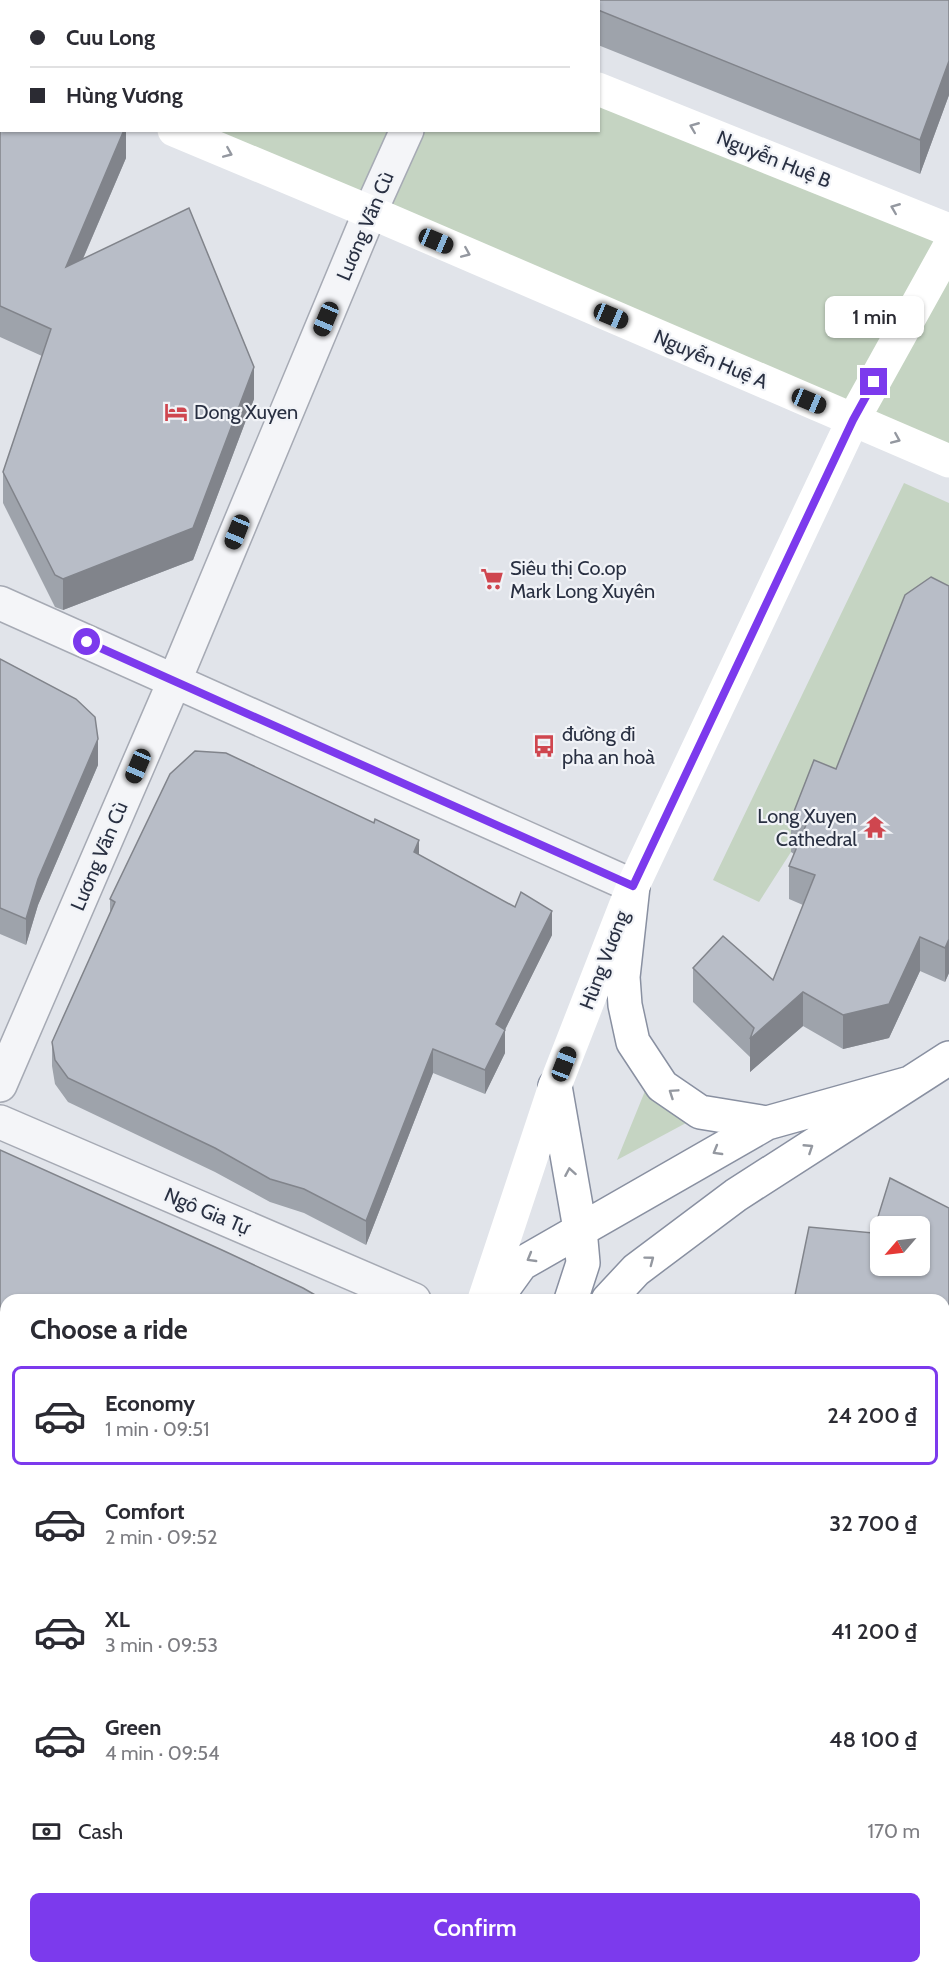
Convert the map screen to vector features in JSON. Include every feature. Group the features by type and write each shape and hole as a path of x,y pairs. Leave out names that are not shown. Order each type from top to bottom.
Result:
{"main road":[{"name":"Nguyễn Huệ B","path":"600,90 949,230"},
{"name":"Nguyễn Huệ A","path":"179,132 949,461"},
{"name":"Hùng Vương","path":"486,1294 555,1086 633,886 853,420 949,247"},
{"path":"633,886 623,977 625,1005 633,1042 662,1086 700,1112 767,1123"},
{"path":"614,1294 636,1270 736,1195 949,1058"},
{"path":"499,1294 521,1264 767,1123 910,1083"},
{"path":"555,1086 580,1229 583,1263 573,1294"}],"street":[{"name":"Lương Vãn Cù","path":"0,1084 174,682 370,212 406,132"},
{"path":"0,603 633,886"},
{"name":"Ngô Gia Tự","path":"0,1122 400,1294"}],"green space":[{"path":"600,95 949,239 949,463 169,132 600,132"},
{"path":"904,483 949,503 949,620 836,802 791,852 759,902 713,880"},
{"path":"645,1091 686,1123 617,1160"}],"building":[{"path":"600,0 949,0 949,61 920,140 600,11"},
{"path":"0,132 123,132 66,267 189,208 254,367 193,528 63,579 55,575 3,472 51,329 0,306"},
{"name":"Long Xuyen Cathedral","path":"931,577 949,586 949,939 945,948 920,937 889,1004 843,1015 803,992 750,1039 754,1028 693,968 723,936 773,980 815,875 789,866 806,825 791,819 814,760 836,769 905,595"},
{"path":"0,659 76,699 95,717 98,739 38,879 26,919 0,908"},
{"path":"195,751 226,753 374,823 375,819 419,840 414,852 515,907 521,892 552,911 496,1024 505,1030 485,1070 433,1049 366,1221 304,1189 270,1179 215,1148 68,1078 55,1060 52,1042 115,902 110,899 170,774"},
{"path":"0,1150 314,1294 0,1294"},
{"path":"890,1178 949,1208 949,1294 795,1294 809,1227 870,1233 870,1276 930,1276 930,1216 878,1216"}],"place":[{"name":"Dong Xuyen","path":"176,412"},
{"name":"Siêu thị Co.op Mark Long Xuyên","path":"492,579"},
{"name":"đường đi pha an hoà","path":"544,746"},
{"name":"Long Xuyen Cathedral","path":"875,827"}],"route":[{"path":"87,642 633,886 853,420 874,382"}]}
